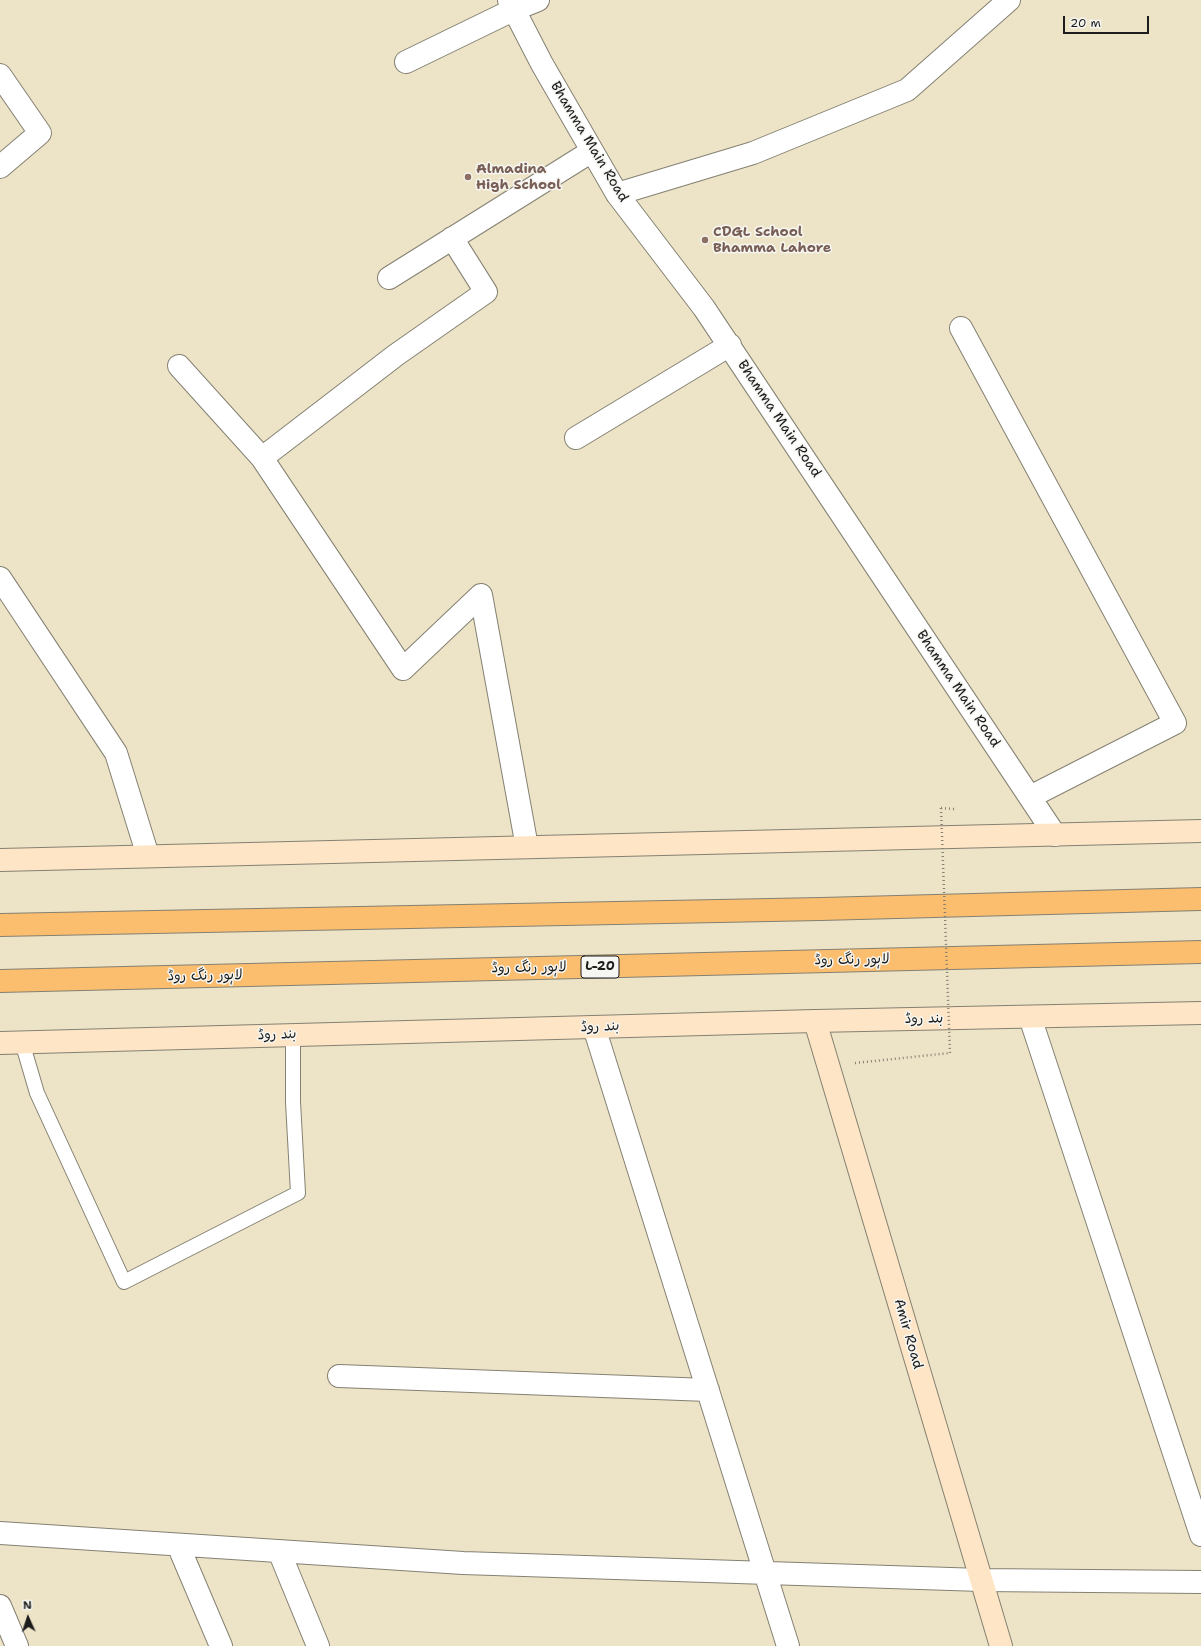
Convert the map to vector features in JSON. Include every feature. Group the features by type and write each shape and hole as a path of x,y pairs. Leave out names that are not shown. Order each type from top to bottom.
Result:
{"highway":[{"path":"0,925 821,909 1201,899"},
{"name":"لاہور رنگ روڈ","path":"0,981 1201,952"}],"main road":[{"path":"0,860 1201,831"},
{"name":"بند روڈ","path":"0,1043 816,1021 1201,1013"},
{"name":"Amir Road","path":"816,1021 1000,1646"}],"street":[{"path":"406,62 511,5 538,0"},
{"path":"617,194 753,153 907,90 1009,0"},
{"name":"Bhamma Main Road","path":"511,5 617,194 704,308 730,345 1056,835"},
{"path":"0,75 40,133 0,167"},
{"path":"389,278 592,151"},
{"path":"262,458 396,355 486,292 452,238"},
{"path":"961,328 1175,723 1030,797"},
{"path":"576,438 730,345"},
{"path":"179,366 262,458 403,669 482,595 527,847"},
{"path":"0,578 116,753 148,856"},
{"path":"1030,1016 1201,1536"},
{"path":"594,1027 788,1646"},
{"path":"339,1376 708,1390"},
{"path":"0,1533 463,1563 981,1580 1201,1582"},
{"path":"178,1545 221,1646"},
{"path":"279,1551 318,1646"},
{"path":"0,1606 17,1646"}],"lane":[{"path":"22,1042 37,1093 124,1282 298,1193 293,1102 293,1035"}],"path":[{"path":"872,1060 950,1053 941,808"}],"place":[{"name":"Almadina High School","path":"468,177"},
{"name":"CDGL School Bhamma Lahore","path":"705,240"}]}
